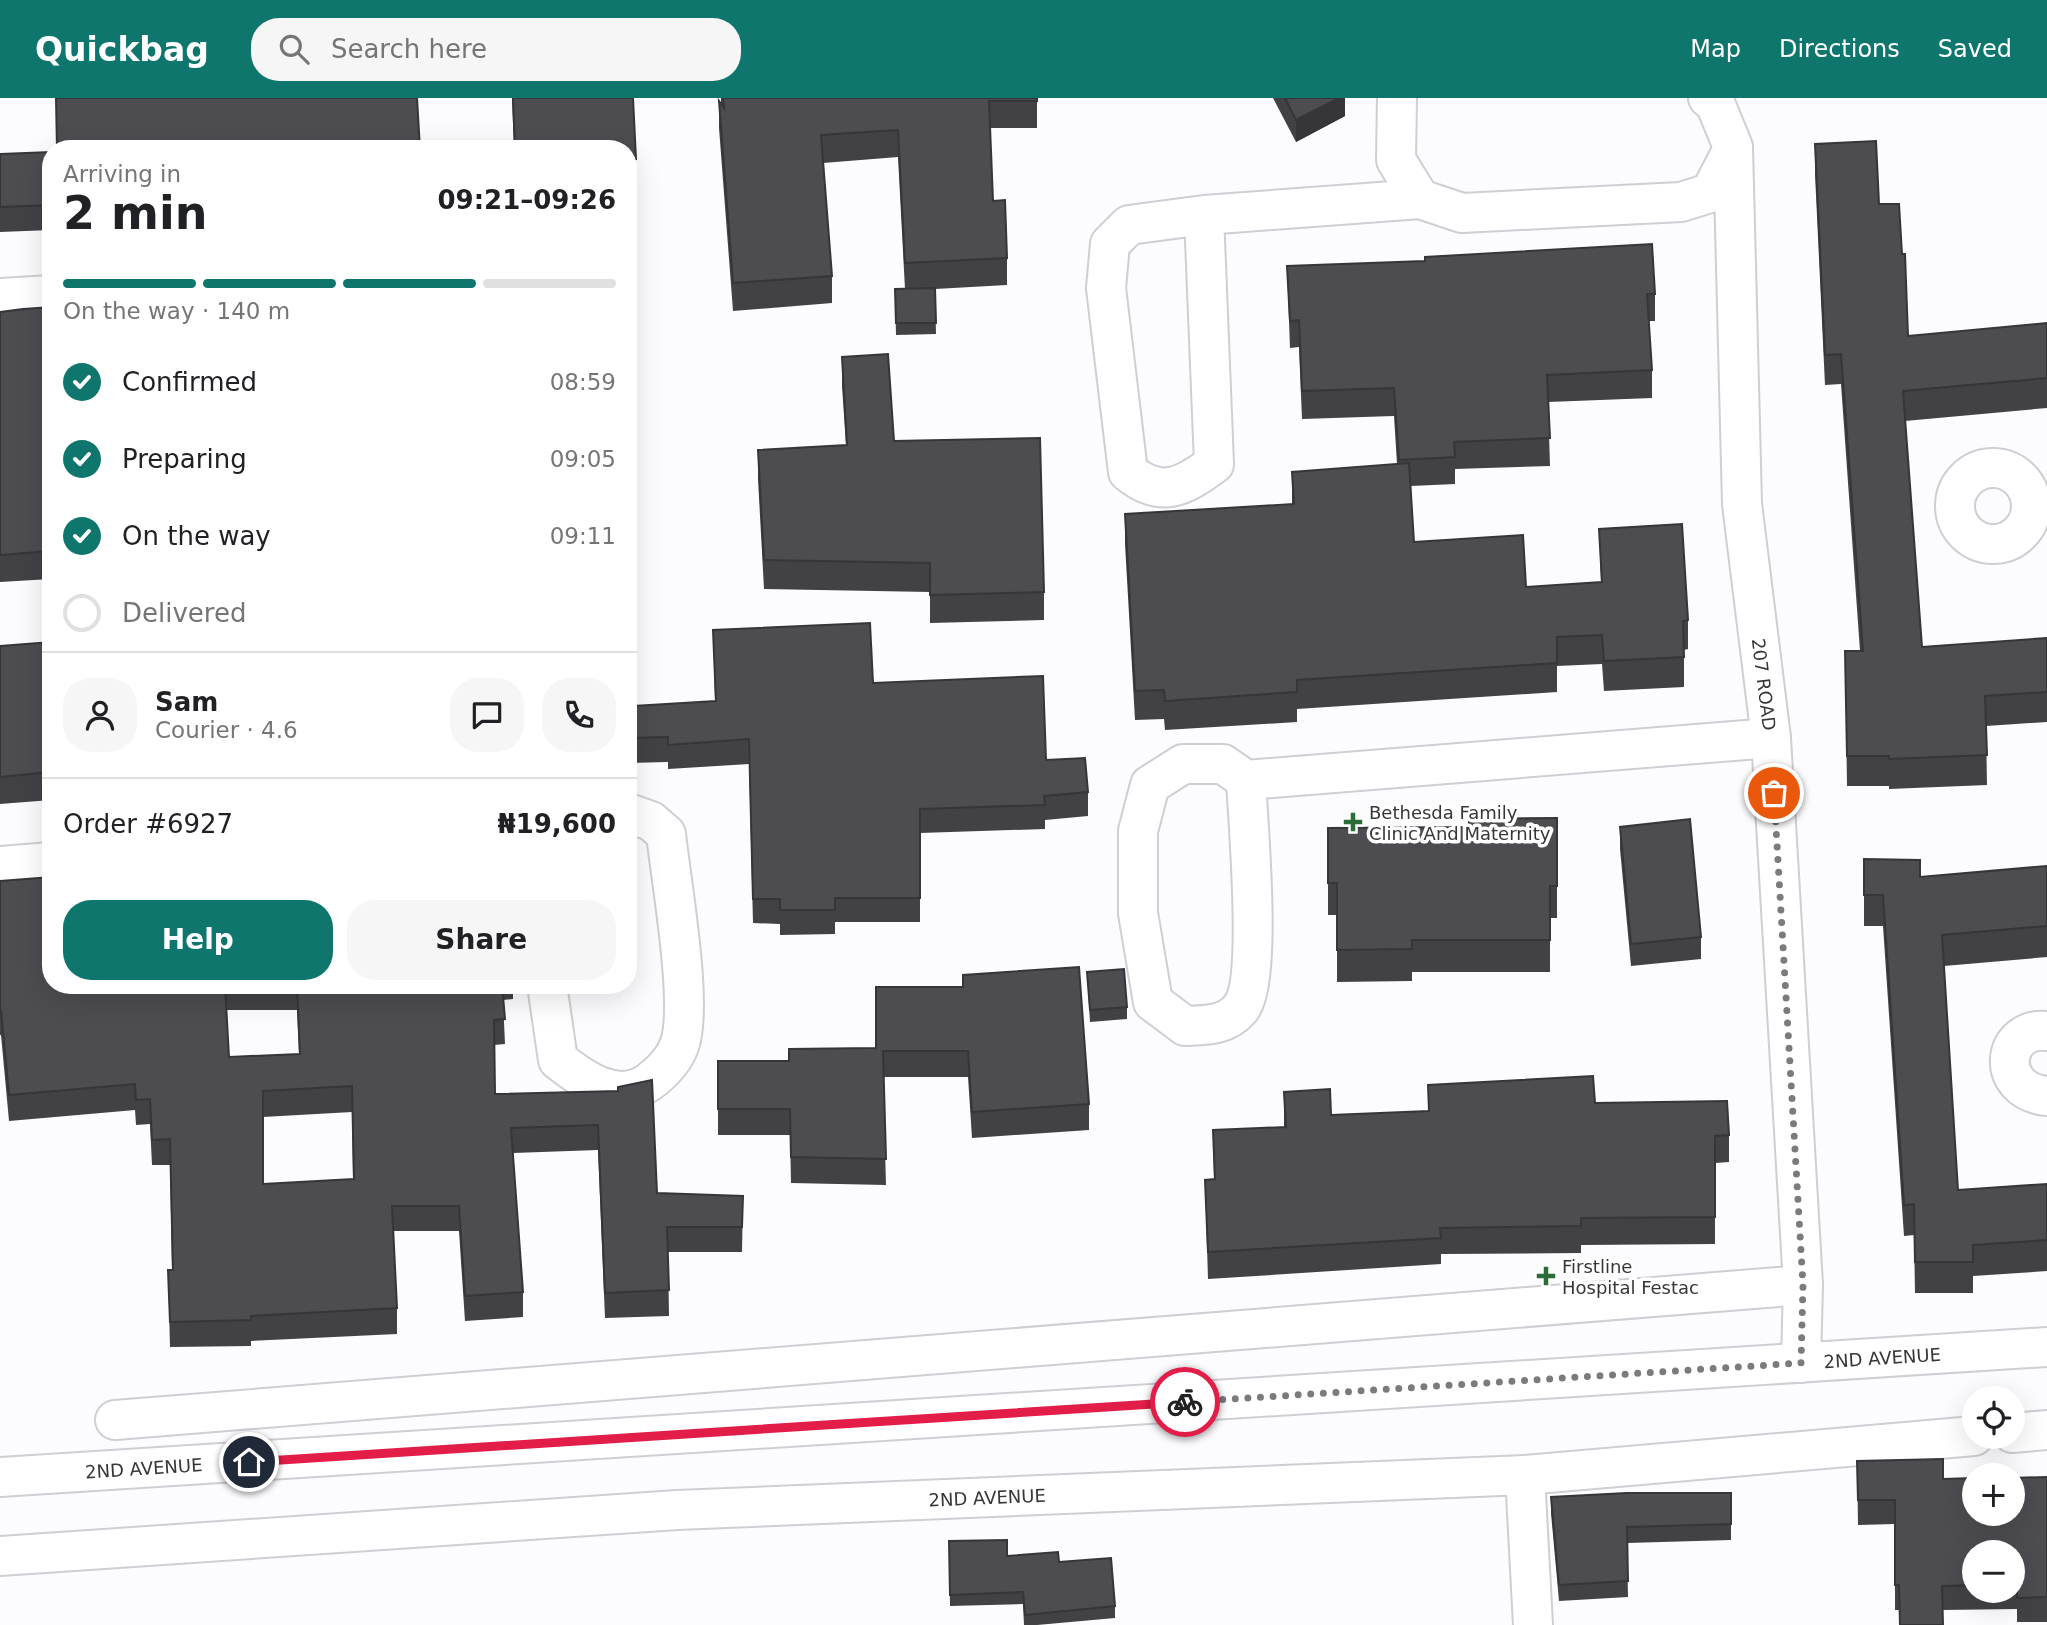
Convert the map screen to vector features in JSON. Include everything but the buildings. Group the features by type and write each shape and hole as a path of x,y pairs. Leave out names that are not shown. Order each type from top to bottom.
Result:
{"street":[{"path":"1397,98 1396,160 1420,199"},
{"name":"207 ROAD","path":"1708,98 1715,103 1733,147 1742,503 1771,738 1803,1285 1801,1363"},
{"path":"1204,215 1214,464 1185,486 1145,486 1128,471 1107,288 1110,244 1129,225 1204,215 1420,199 1462,213 1681,202 1710,193 1733,147"},
{"path":"0,298 42,296"},
{"path":"1246,780 1252,971 1240,1009 1217,1025 1185,1026 1153,1002 1139,913 1139,831 1150,785 1183,764 1223,764 1246,780 1771,738"},
{"path":"548,994 558,1060 584,1080 620,1092 643,1086 665,1070 679,1046 685,1015 666,834 652,821 637,816"},
{"path":"0,866 42,863"},
{"path":"2047,1031 2025,1035 2014,1045 2009,1060 2011,1074 2019,1087 2032,1095 2047,1096"},
{"path":"115,1420 1803,1285"},
{"name":"2ND AVENUE","path":"0,1478 2047,1347"},
{"path":"2025,1432 2047,1430"},
{"name":"2ND AVENUE","path":"0,1556 677,1510 1525,1475 1962,1437"},
{"path":"1525,1475 1533,1625"}],"way so far":[{"path":"1185,1402 1801,1363 1803,1285 1774,793"}],"place":[{"name":"Bethesda Family Clinic And Maternity","path":"1353,822"},
{"name":"Firstline Hospital Festac","path":"1546,1276"}],"route":[{"path":"249,1462 1185,1402"}]}
